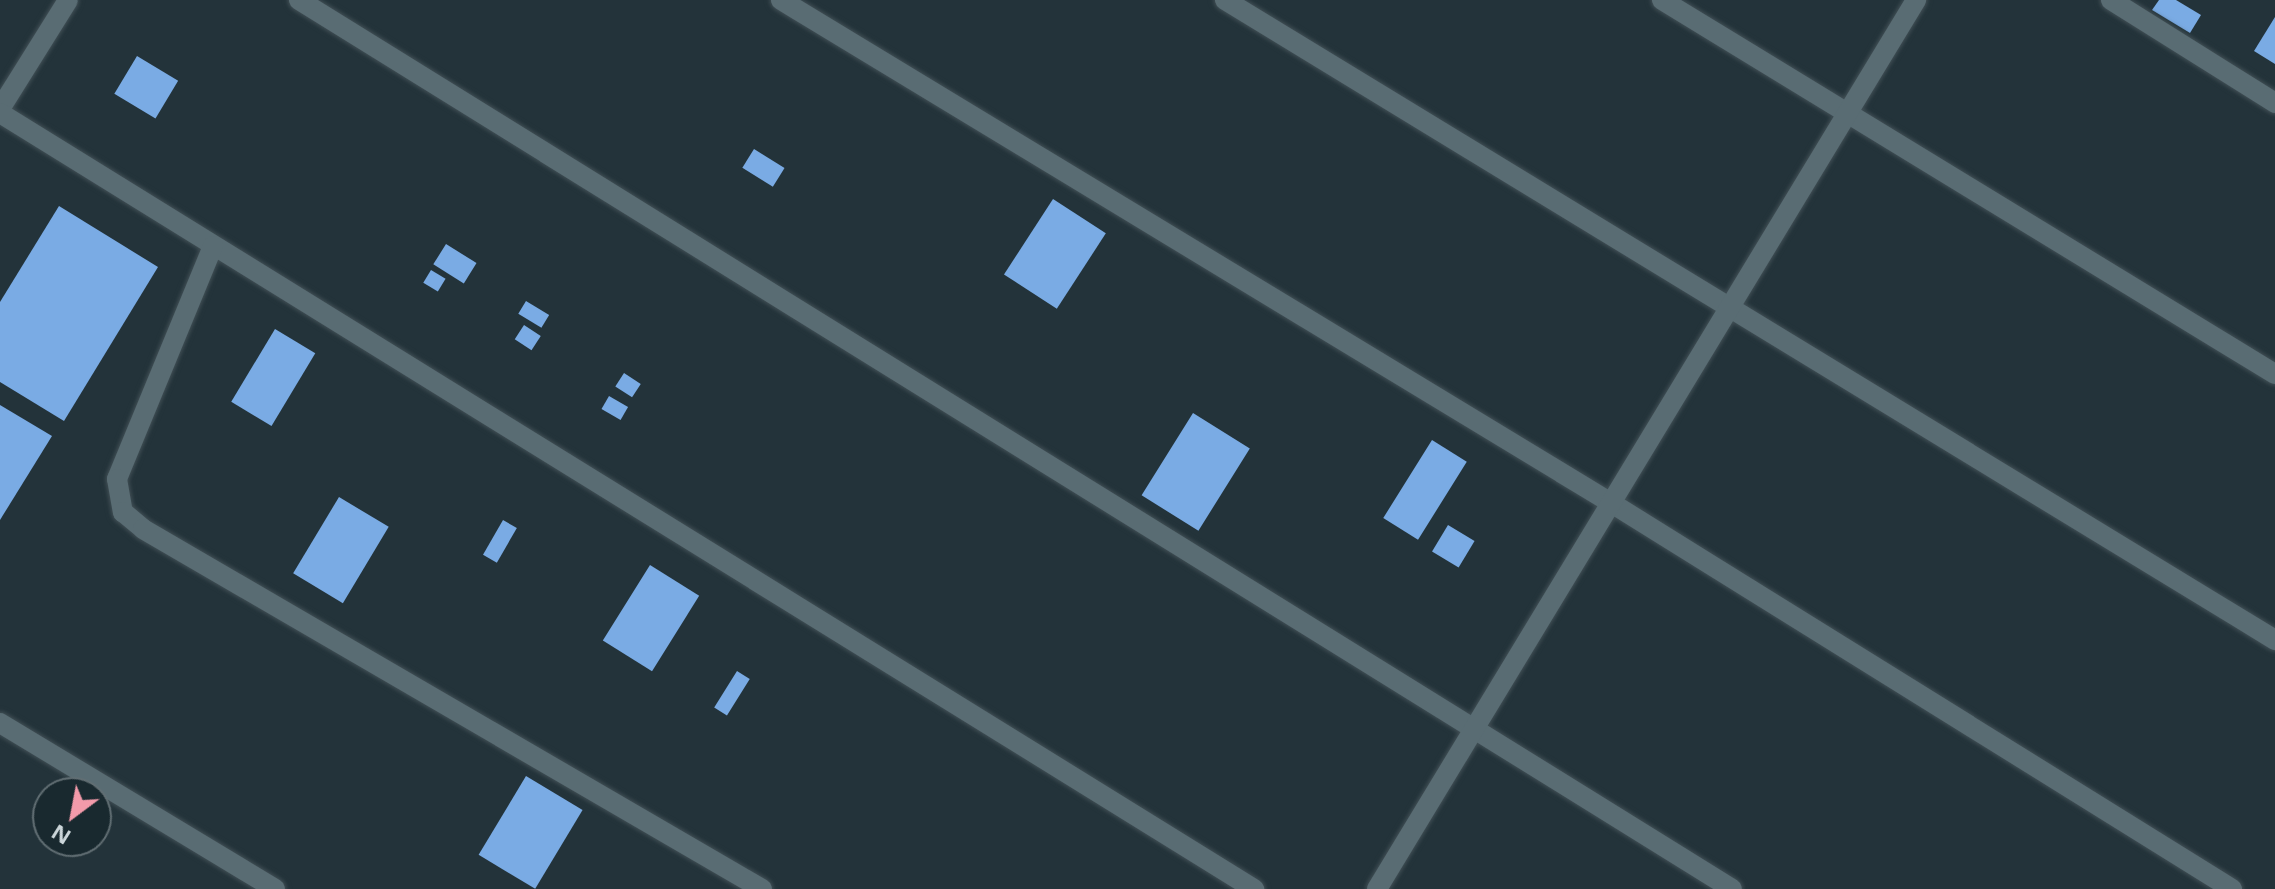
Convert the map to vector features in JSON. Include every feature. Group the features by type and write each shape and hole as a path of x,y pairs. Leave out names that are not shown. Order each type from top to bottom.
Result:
{"street":[{"path":"68,0 0,111 213,246 1254,889"},
{"path":"299,0 1732,889"},
{"path":"781,0 1613,504 2232,889"},
{"path":"1225,0 2275,640"},
{"path":"1662,0 2275,374"},
{"path":"1377,889 1916,0"},
{"path":"2111,0 2275,103"},
{"path":"213,246 117,479 123,512 143,529 762,889"},
{"path":"0,723 275,889"}],"building":[{"path":"2159,0 2176,0 2201,15 2190,33 2152,10"},
{"path":"2275,17 2275,64 2254,51"},
{"path":"137,56 178,81 155,118 114,94"},
{"path":"754,149 785,168 773,187 742,168"},
{"path":"1053,199 1106,233 1057,309 1004,274"},
{"path":"59,206 158,267 64,421 0,382 0,302"},
{"path":"446,244 477,263 464,283 433,264"},
{"path":"431,270 446,279 438,292 423,283"},
{"path":"526,301 549,315 541,328 518,314"},
{"path":"524,325 541,336 532,350 515,339"},
{"path":"275,329 315,353 272,426 231,402"},
{"path":"624,373 641,384 632,397 615,386"},
{"path":"609,396 628,407 621,420 602,409"},
{"path":"0,405 52,436 0,520"},
{"path":"1193,413 1250,449 1198,531 1142,495"},
{"path":"1432,440 1467,462 1418,540 1383,518"},
{"path":"339,497 389,527 343,603 293,573"},
{"path":"503,520 517,528 497,563 483,555"},
{"path":"1448,525 1475,541 1459,568 1432,552"},
{"path":"650,565 699,596 652,671 603,640"},
{"path":"737,671 750,679 727,715 714,707"},
{"path":"526,776 583,810 535,889 479,855"}]}
